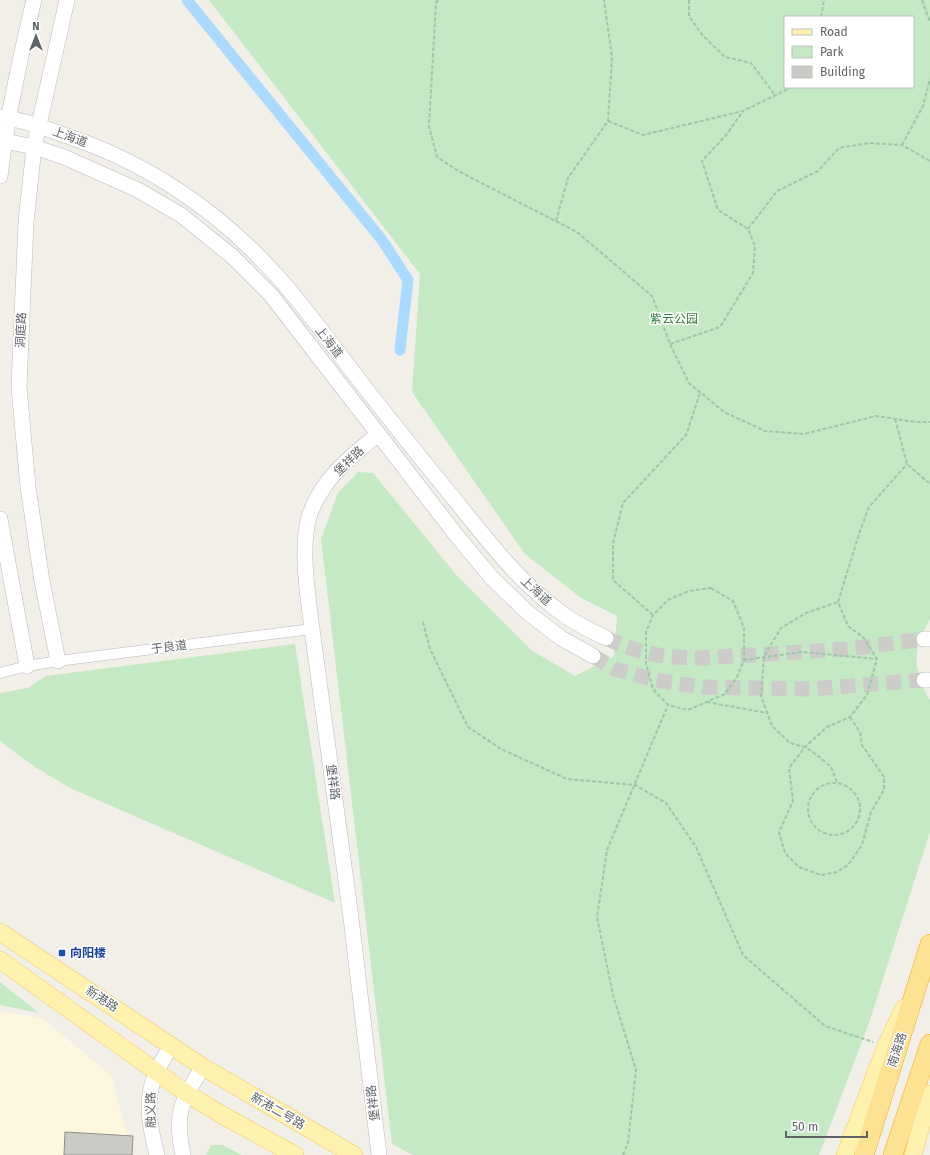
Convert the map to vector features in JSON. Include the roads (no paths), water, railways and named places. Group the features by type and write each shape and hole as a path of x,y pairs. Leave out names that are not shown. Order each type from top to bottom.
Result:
{"highway":[{"name":"南海路","path":"864,1155 930,944"},
{"path":"893,1155 930,1044"}],"main road":[{"name":"新港路","path":"0,932 203,1067"},
{"path":"0,960 186,1093 294,1155"},
{"path":"845,1155 886,1046 895,1025 920,978"},
{"name":"新港二号路","path":"203,1067 354,1155"},
{"path":"912,1155 930,1094"}],"street":[{"path":"0,176 3,116 22,51 34,0"},
{"name":"洞庭路","path":"58,661 42,581 28,487 19,387 26,222 34,147 67,0"},
{"name":"上海道","path":"3,116 39,126 82,141 134,163 194,201 239,238 276,275 294,296 390,420 508,563 536,592 562,614 606,638"},
{"name":"上海道","path":"1,141 34,147 64,157 138,190 181,215 227,252 271,295 457,536 506,592 527,612 552,631 593,656"},
{"name":"堡祥路","path":"378,434 336,472 325,486 310,517 305,538 307,590 351,918 379,1155"},
{"path":"0,519 27,666"},
{"name":"于良道","path":"0,673 27,666 58,661 312,629"},
{"name":"融义路","path":"157,1155 150,1128 150,1092 156,1071 171,1046"},
{"path":"183,1155 179,1128 182,1103 186,1093 203,1067"}],"waterway":[{"path":"187,0 382,240 408,280 400,350"}],"tunnel":[{"path":"606,638 630,648 652,654 701,658 849,649 924,639"},
{"path":"593,656 615,669 666,682 703,687 810,689 924,680"}],"place":[{"name":"向阳楼","path":"62,953"}],"park label":[{"name":"紫云公园","path":"674,319"}]}
